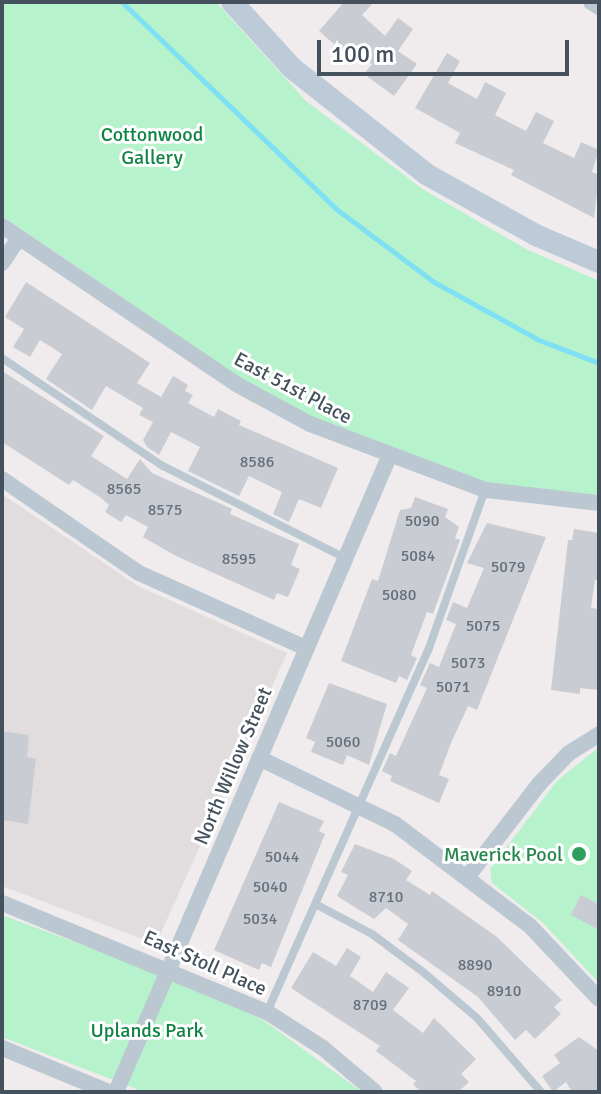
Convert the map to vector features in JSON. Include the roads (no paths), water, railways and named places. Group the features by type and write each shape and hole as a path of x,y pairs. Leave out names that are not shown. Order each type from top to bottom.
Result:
{"street":[{"path":"232,2 292,68 426,174 538,236 599,262"},
{"path":"591,2 599,7"},
{"name":"East 51st Place","path":"2,226 236,384 310,424 389,457 486,490 599,503"},
{"path":"2,263 19,238"},
{"name":"North Willow Street","path":"116,1092 389,457"},
{"path":"2,479 139,573 306,648"},
{"path":"468,876 539,784 569,753 599,734"},
{"path":"259,758 360,805 468,876 530,926 599,999"},
{"name":"East Stoll Place","path":"2,903 169,968 267,1012 323,1048 375,1092"},
{"path":"2,1048 109,1092"}],"lane":[{"path":"2,358 163,466 345,558"},
{"path":"267,1012 319,906 429,648 486,490"},
{"path":"319,906 372,934 423,972 477,1018 541,1092"}],"waterway":[{"path":"122,2 335,208 434,282 539,340 599,363"}],"place":[{"name":"Maverick Pool","path":"579,854"}],"park label":[{"name":"Cottonwood Gallery","path":"152,146"},
{"name":"Uplands Park","path":"147,1030"}]}
